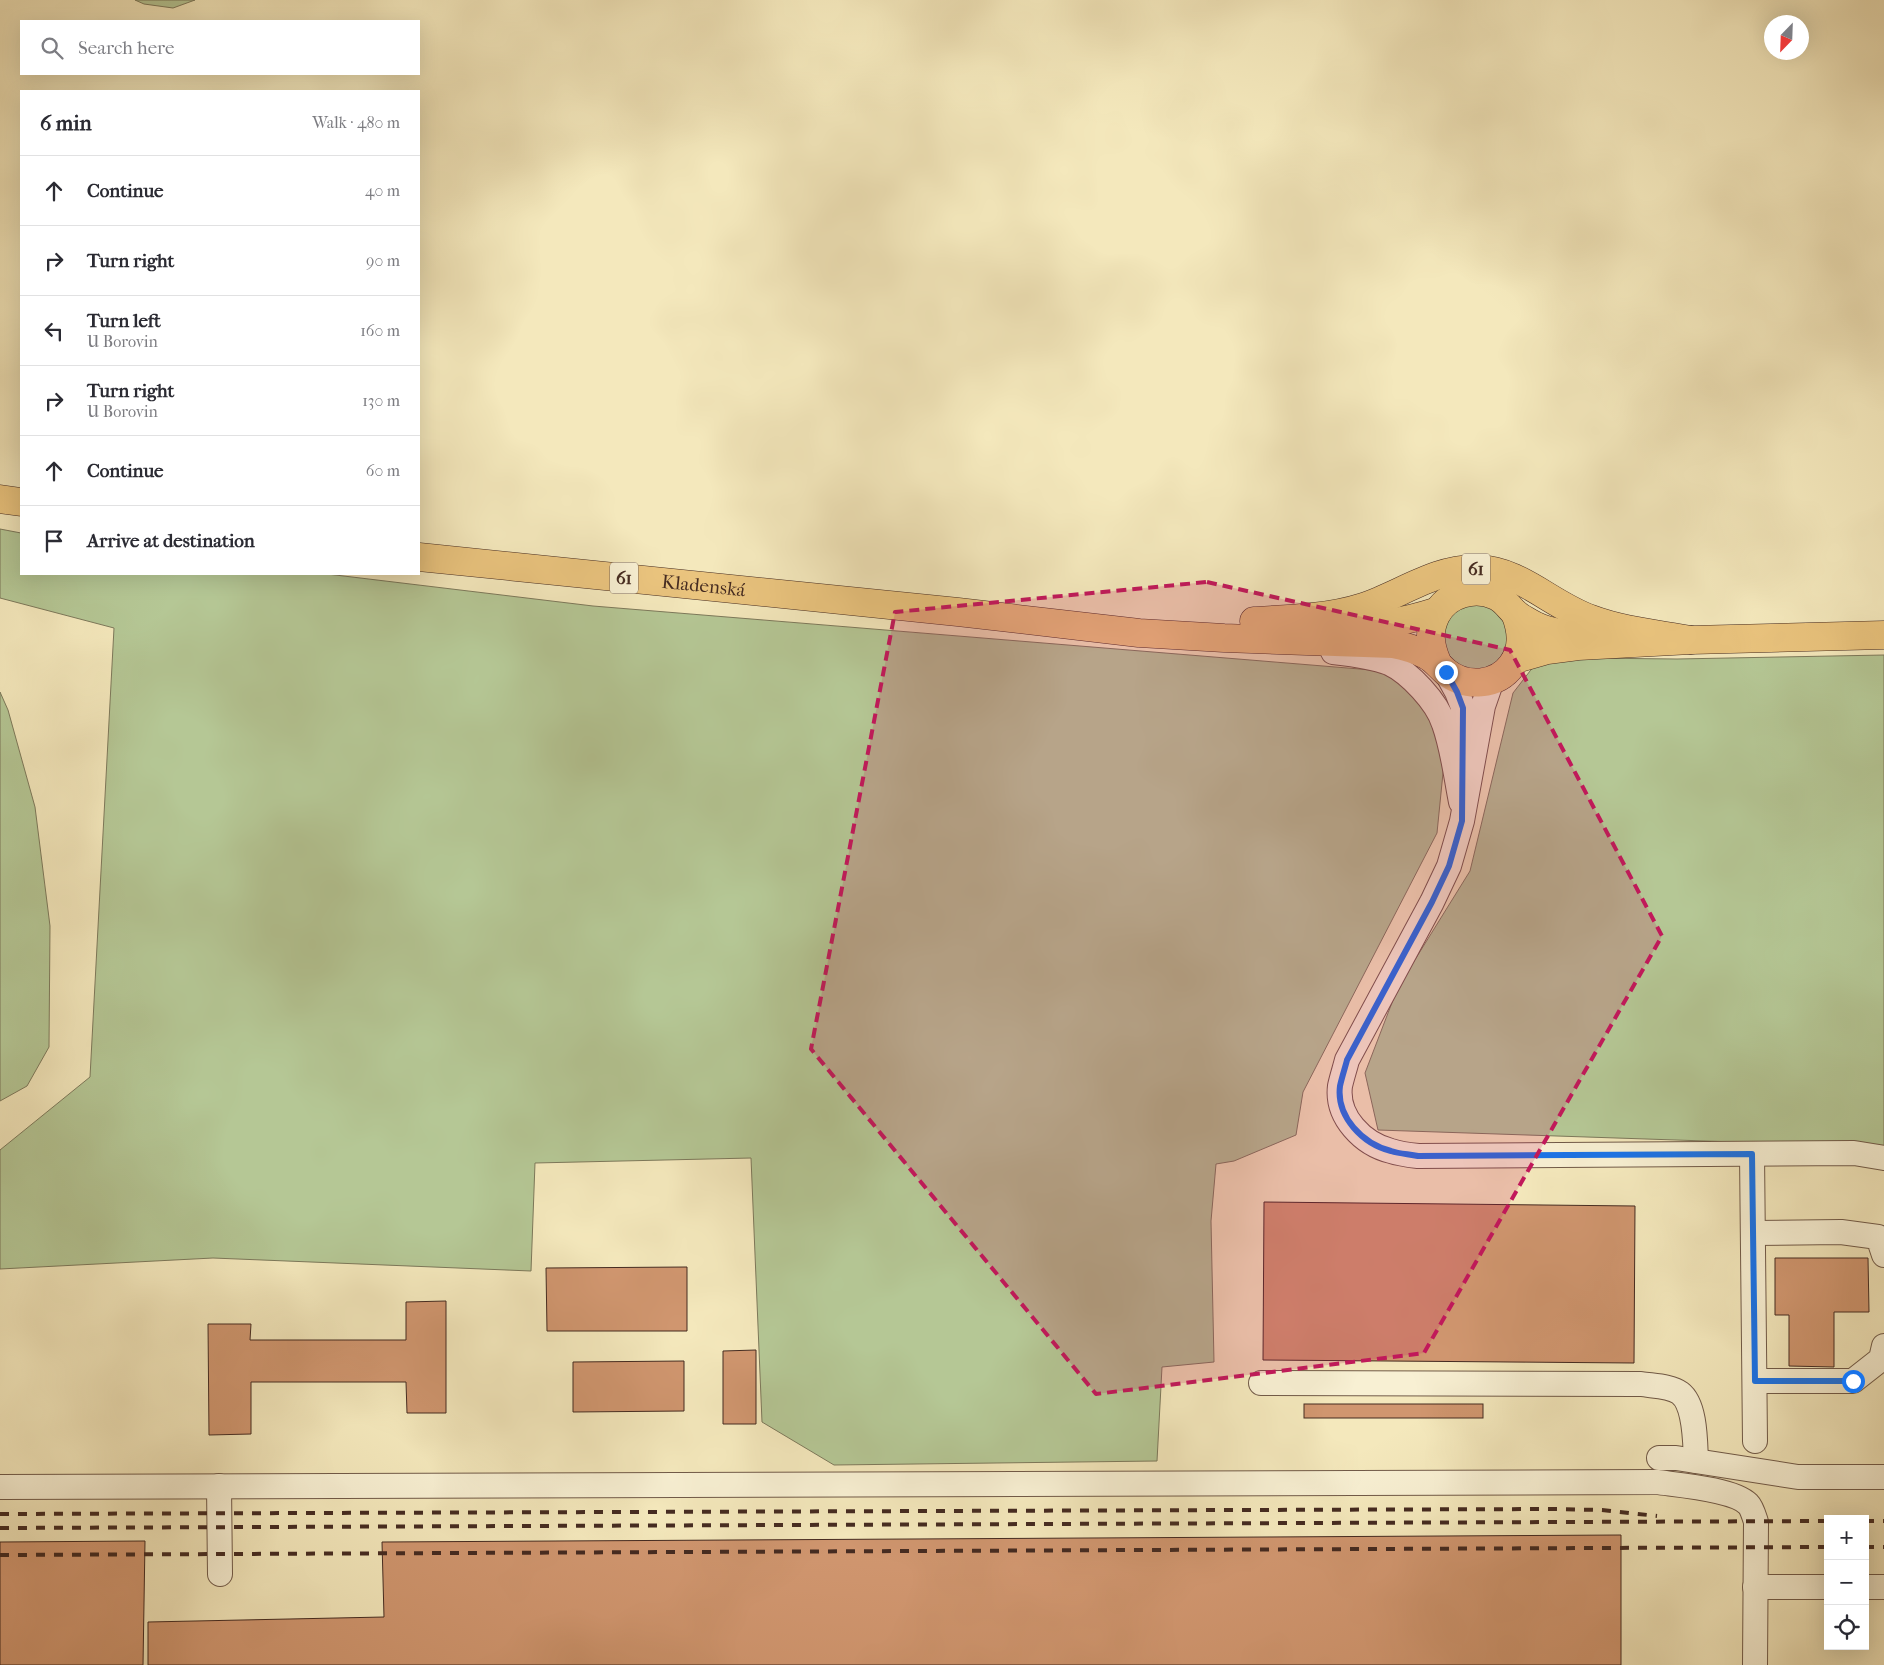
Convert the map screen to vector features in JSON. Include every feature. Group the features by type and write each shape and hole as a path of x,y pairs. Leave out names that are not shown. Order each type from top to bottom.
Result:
{"main road":[{"path":"0,499 20,502"},
{"name":"Kladenská","path":"420,557 958,612"},
{"name":"61","path":"1254,621 1316,616 1363,607 1449,572 1477,568 1498,571 1518,579 1556,603 1592,620 1691,640"},
{"name":"61","path":"958,612 1378,626 1410,620 1438,611 1458,595 1471,591 1484,592 1496,596 1507,603 1515,614 1539,627 1564,634 1691,640"},
{"path":"1438,611 1432,623 1430,636 1432,650 1441,667"},
{"name":"61","path":"958,612 1139,633 1393,644 1412,648 1456,678 1480,683 1502,675 1516,659 1547,650 1578,646 1691,640 1884,635"},
{"path":"1515,614 1521,628 1521,644 1516,659"}],"street":[{"path":"1224,638 1358,655 1389,664 1415,682 1432,702 1444,723 1462,814"},
{"path":"1441,667 1457,692 1463,708 1462,814"},
{"path":"1492,680 1483,706 1462,814 1449,866 1432,902 1347,1060 1340,1088 1342,1107 1349,1122 1363,1138 1390,1151 1418,1156 1854,1153 1884,1158"},
{"path":"1752,1154 1756,1441"},
{"path":"1753,1233 1841,1232 1878,1237 1884,1255"},
{"path":"1755,1381 1853,1381 1881,1360 1884,1346"},
{"path":"1261,1383 1642,1384 1680,1392 1688,1403 1695,1430 1696,1461"},
{"path":"1659,1458 1676,1458 1798,1477 1884,1477"},
{"path":"0,1487 1657,1482 1708,1490 1737,1497 1749,1504 1756,1522 1755,1665"},
{"path":"220,1486 220,1574"},
{"path":"1755,1587 1824,1587"},
{"path":"1869,1587 1884,1587"}],"highlighted area":[{"path":"1207,582 1510,650 1662,936 1424,1353 1096,1394 811,1049 895,612"}],"green space":[{"path":"135,0 195,0 173,8 144,4"},
{"path":"0,529 20,533 20,575 335,575 593,606 1384,671 1413,694 1440,733 1444,763 1437,833 1303,1092 1296,1135 1234,1161 1216,1164 1211,1221 1214,1362 1162,1367 1157,1461 834,1465 762,1422 751,1158 535,1163 531,1271 213,1258 0,1269 0,1150 90,1077 114,628 0,598"},
{"path":"1486,603 1505,619 1508,636 1505,649 1494,663 1487,667 1471,669 1455,664 1443,653 1439,641 1451,608"},
{"path":"1884,655 1884,1147 1378,1130 1365,1073 1398,987 1470,871 1513,693 1537,662 1583,658 1677,659"},
{"path":"0,692 8,710 35,807 50,926 49,1047 27,1086 0,1101"}],"building":[{"path":"1264,1202 1635,1206 1634,1363 1263,1360"},
{"path":"1775,1258 1868,1258 1869,1312 1834,1312 1834,1367 1789,1366 1789,1315 1775,1315"},
{"path":"687,1267 687,1331 547,1331 546,1268"},
{"path":"446,1301 446,1413 407,1413 406,1382 251,1382 251,1434 209,1435 208,1324 251,1324 250,1340 406,1340 406,1302"},
{"path":"756,1350 756,1424 723,1424 723,1351"},
{"path":"684,1361 684,1411 573,1412 573,1362"},
{"path":"1304,1404 1483,1404 1483,1418 1304,1418"},
{"path":"1621,1535 1621,1665 148,1665 148,1622 384,1617 382,1542"},
{"path":"145,1541 143,1665 0,1665 0,1542"}],"railway":[{"path":"0,1514 1552,1509 1602,1510 1657,1516"},
{"path":"0,1528 1824,1521"},
{"path":"1869,1521 1884,1521"},
{"path":"0,1555 1824,1547"},
{"path":"1869,1547 1884,1547"}],"route":[{"path":"1446,672 1463,708 1462,821 1449,866 1432,902 1347,1060 1340,1088 1342,1107 1349,1122 1363,1138 1390,1151 1418,1156 1752,1154 1755,1381 1853,1381"}]}
